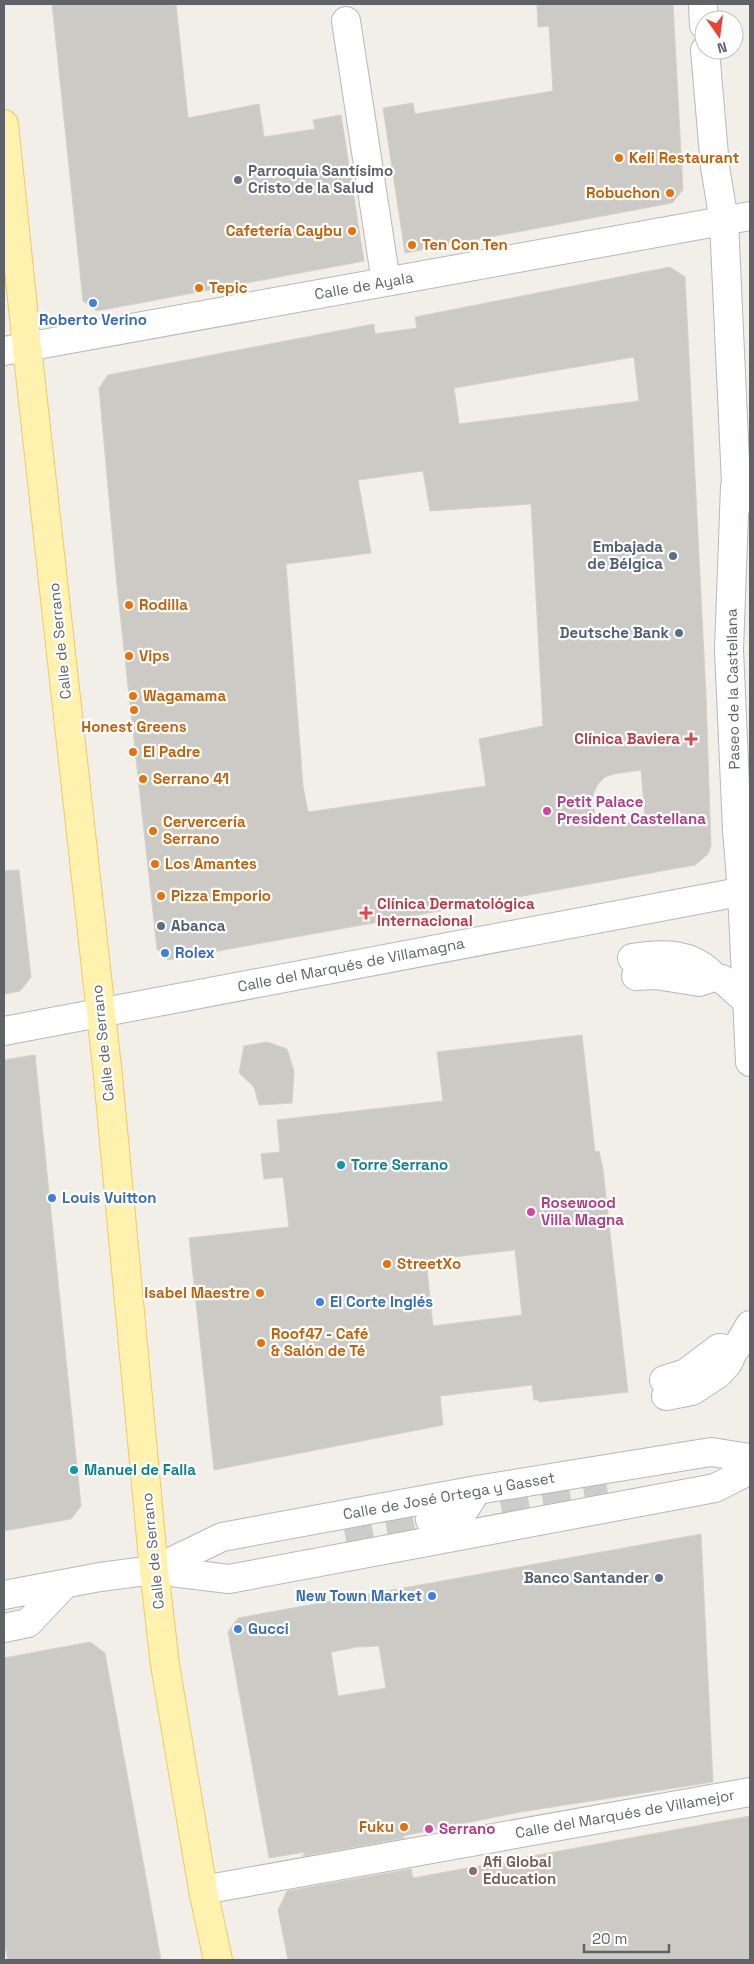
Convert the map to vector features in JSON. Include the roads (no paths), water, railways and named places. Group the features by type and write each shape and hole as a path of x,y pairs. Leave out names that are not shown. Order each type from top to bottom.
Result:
{"main road":[{"name":"Calle de Serrano","path":"4,124 15,349 108,1076 154,1570 165,1665 218,1960"}],"street":[{"path":"346,21 386,282"},
{"name":"Paseo de la Castellana","path":"706,60 715,167 724,221 735,486 746,587 750,604"},
{"path":"724,221 750,216"},
{"name":"Calle de Ayala","path":"15,349 724,221"},
{"name":"Paseo de la Castellana","path":"735,486 730,650 737,830 748,887 747,1001 750,1062"},
{"name":"Calle del Marqués de Villamagna","path":"4,1031 682,902 748,887"},
{"path":"634,967 656,975 699,982 714,977 722,979 747,1001"},
{"path":"665,1388 719,1348 734,1350 750,1325"},
{"name":"Calle de José Ortega y Gasset","path":"154,1570 222,1537 477,1490 711,1452 750,1458"},
{"path":"607,1487 750,1463"},
{"name":"Calle de José Ortega y Gasset","path":"4,1595 100,1577 154,1570 229,1579 715,1488 750,1470"},
{"path":"430,1520 464,1510 477,1490"},
{"path":"4,1628 28,1623 65,1584"},
{"name":"Calle del Marqués de Villamejor","path":"204,1890 750,1792"}],"tunnel":[{"path":"501,1506 607,1487"},
{"path":"345,1535 430,1520"}],"place":[{"name":"Keli Restaurant","path":"619,158"},
{"name":"Parroquia Santísimo Cristo de la Salud","path":"238,180"},
{"name":"Robuchon","path":"670,193"},
{"name":"Cafetería Caybu","path":"352,231"},
{"name":"Ten Con Ten","path":"412,245"},
{"name":"Tepic","path":"199,288"},
{"name":"Roberto Verino","path":"93,303"},
{"name":"Embajada de Bélgica","path":"673,556"},
{"name":"Rodilla","path":"129,605"},
{"name":"Deutsche Bank","path":"679,633"},
{"name":"Vips","path":"129,656"},
{"name":"Wagamama","path":"133,696"},
{"name":"Honest Greens","path":"134,710"},
{"name":"Clínica Baviera","path":"691,739"},
{"name":"El Padre","path":"133,752"},
{"name":"Serrano 41","path":"143,779"},
{"name":"Petit Palace President Castellana","path":"547,811"},
{"name":"Cervercería Serrano","path":"153,831"},
{"name":"Los Amantes","path":"155,864"},
{"name":"Pizza Emporio","path":"161,896"},
{"name":"Clínica Dermatológica Internacional","path":"366,913"},
{"name":"Abanca","path":"161,926"},
{"name":"Rolex","path":"165,953"},
{"name":"Torre Serrano","path":"341,1165"},
{"name":"Louis Vuitton","path":"52,1198"},
{"name":"Rosewood Villa Magna","path":"531,1212"},
{"name":"StreetXo","path":"387,1264"},
{"name":"Isabel Maestre","path":"260,1293"},
{"name":"El Corte Inglés","path":"320,1302"},
{"name":"Roof47 - Café & Salón de Té","path":"261,1343"},
{"name":"Manuel de Falla","path":"74,1470"},
{"name":"Banco Santander","path":"659,1578"},
{"name":"New Town Market","path":"432,1596"},
{"name":"Gucci","path":"238,1629"},
{"name":"Fuku","path":"404,1827"},
{"name":"Serrano","path":"429,1829"},
{"name":"Afi Global Education","path":"473,1871"}]}
